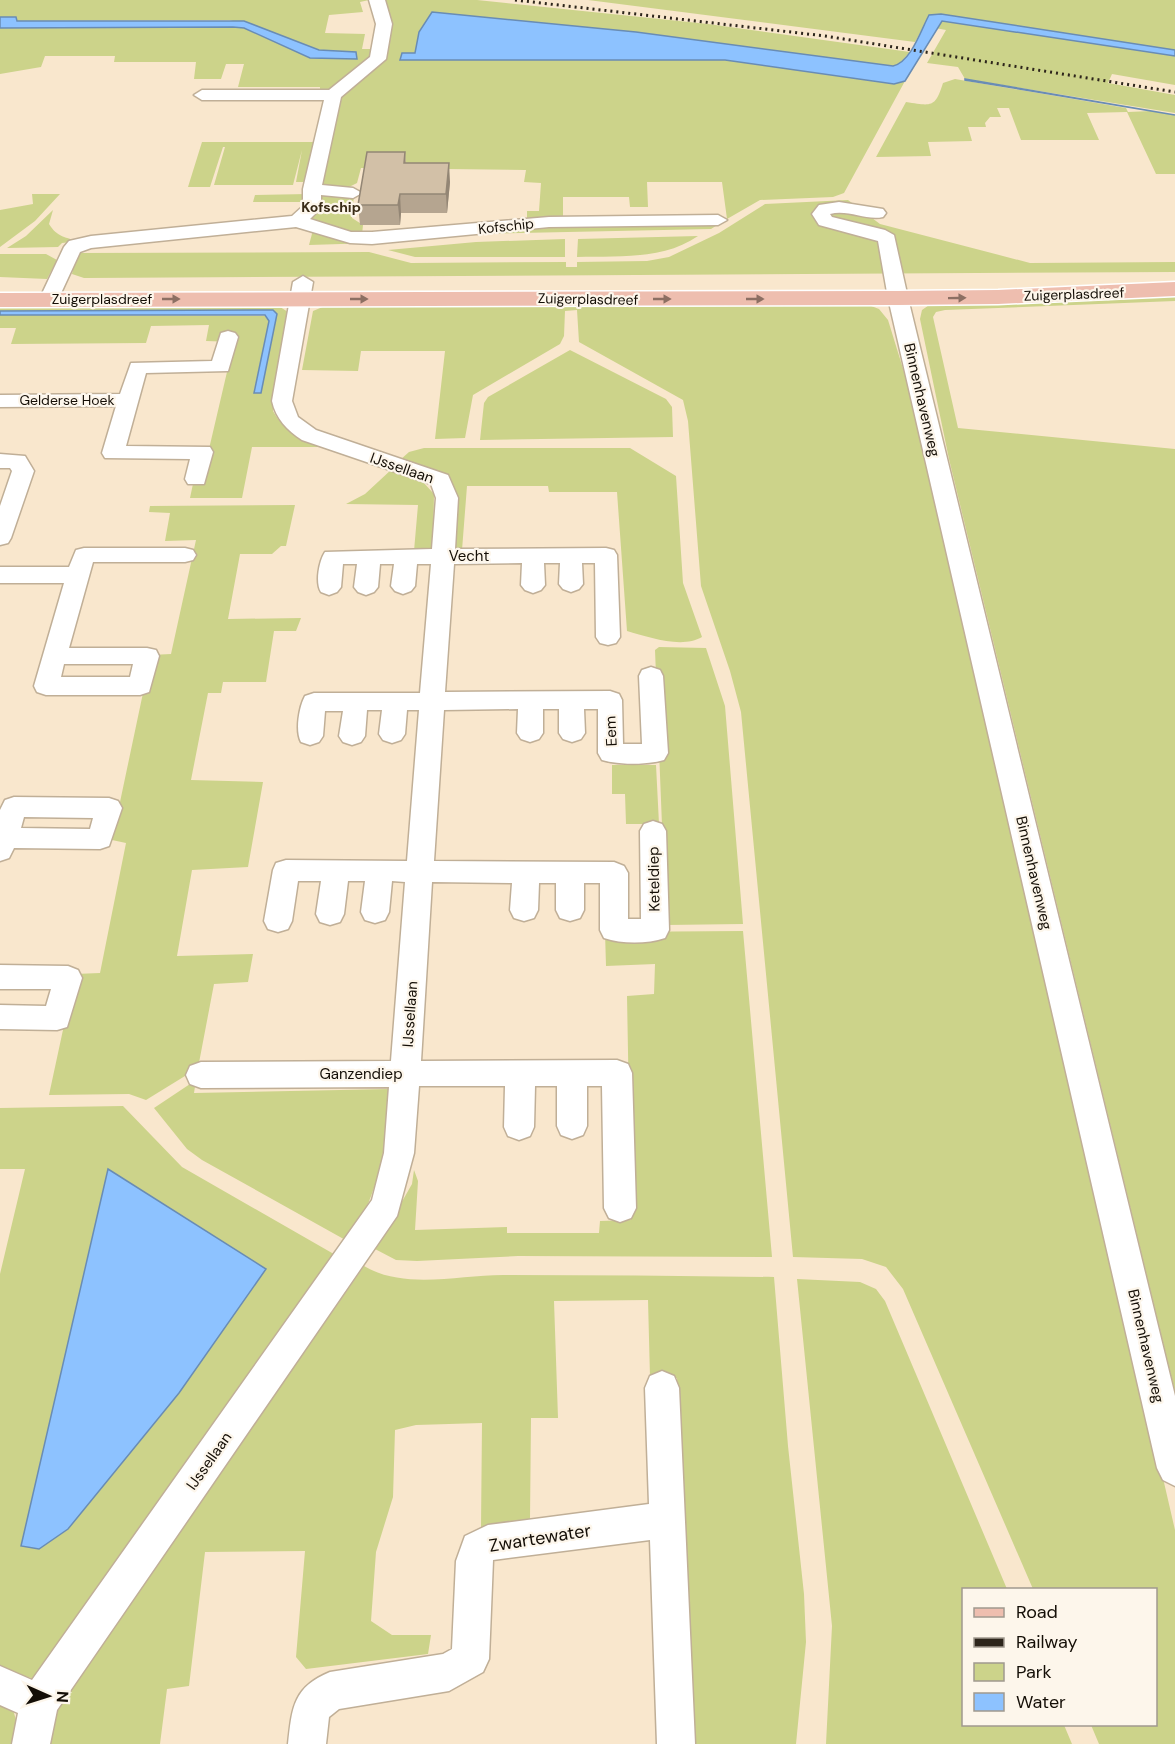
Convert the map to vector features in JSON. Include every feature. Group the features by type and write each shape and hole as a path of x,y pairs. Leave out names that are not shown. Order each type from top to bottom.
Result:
{"main road":[{"name":"Zuigerplasdreef","path":"0,283 53,291 896,288 1175,275"},
{"name":"Zuigerplasdreef","path":"896,288 998,297 1175,289"},
{"name":"Zuigerplasdreef","path":"0,300 53,291"}],"street":[{"path":"202,95 333,95 378,59 384,24 378,0"},
{"path":"297,221 312,208 312,189 333,95"},
{"path":"312,189 353,192"},
{"path":"877,213 851,206 825,209 821,214 825,221 879,234 887,239 896,288"},
{"name":"Kofschip","path":"53,291 71,250 76,245 297,221 350,237 372,238 549,222 718,220"},
{"name":"Binnenhavenweg","path":"896,288 1175,1468"},
{"name":"IJssellaan","path":"31,1744 39,1703 386,1206 399,1153 447,498 440,480 309,435 284,414 282,401 302,290"},
{"name":"Gelderse Hoek","path":"196,479 202,452 113,453 138,367 221,367 228,337"},
{"name":"Gelderse Hoek","path":"2,406 128,400"},
{"path":"0,461 17,461 23,466 0,538"},
{"path":"55,656 84,555 185,555"},
{"name":"Vecht","path":"329,587 333,557 606,555 608,637"},
{"path":"533,556 533,585"},
{"path":"571,556 571,584"},
{"path":"366,587 369,557"},
{"path":"403,586 406,557"},
{"path":"0,575 79,575"},
{"name":"Eem","path":"310,736 314,702 610,700 611,753 655,753 651,676"},
{"path":"530,733 531,700"},
{"path":"572,700 572,733"},
{"path":"392,734 395,701"},
{"path":"352,736 356,702"},
{"name":"Keteldiep","path":"278,921 286,870 614,873 614,930 655,930 653,831"},
{"path":"330,914 336,871"},
{"path":"375,912 380,871"},
{"path":"524,910 526,872"},
{"path":"570,872 570,910"},
{"path":"0,977 68,978 57,1018 0,1017"},
{"path":"572,1073 572,1126"},
{"name":"Ganzendiep","path":"201,1075 617,1073 620,1208"},
{"path":"519,1127 520,1074"},
{"path":"662,1388 676,1744"},
{"name":"Zwartewater","path":"307,1744 311,1707 330,1691 449,1672 470,1659 474,1561 478,1549 488,1543 667,1520"},
{"path":"0,1685 39,1703"}],"green space":[{"path":"0,0 369,0 360,2 363,12 329,15 325,33 365,34 362,49 375,49 373,57 333,91 320,93 320,87 238,87 244,64 226,64 221,79 194,79 196,62 114,62 115,56 45,56 41,67 0,74 0,28 233,27 244,28 310,58 357,58 356,52 319,50 230,20 17,21 15,17 0,17"},
{"path":"381,0 477,0 708,24 910,52 899,64 893,66 576,26 419,32 415,53 433,60 725,60 894,84 905,81 844,193 833,197 760,200 727,219 722,182 647,182 648,207 630,207 629,197 563,197 563,217 527,220 527,211 539,211 541,183 524,182 526,170 361,168 357,183 347,188 320,188 337,104 342,94 380,63"},
{"path":"588,0 1175,0 1175,85 1112,74 1108,83 1175,95 1175,113 965,79 958,67 927,63 946,30 924,26 915,42"},
{"path":"955,79 1126,108 1128,112 1151,111 1175,115 1175,174 1156,174 1127,112 1087,113 1099,140 1021,140 1009,108 997,108 1001,117 990,117 985,123 986,127 968,127 972,141 928,142 931,156 876,157 906,102 931,103 938,97 943,83"},
{"path":"202,142 319,142 310,182 296,182 302,150 293,185 214,185 225,147 223,147 210,187 188,187"},
{"path":"32,194 60,194 35,221 0,247 0,210 33,204"},
{"path":"308,194 306,202 253,202 255,195"},
{"path":"317,194 354,194 352,218 363,225 362,235 341,232 309,219"},
{"path":"848,200 880,224 1030,263 1175,262 1175,272 84,278 72,274 76,253 369,252 411,263 566,262 566,267 577,267 577,262 647,261 669,257 719,233 765,204"},
{"path":"53,210 49,224 55,232 80,241 62,243 58,247 7,248 26,236"},
{"path":"722,222 711,229 471,234 543,225"},
{"path":"313,230 345,241 373,243 309,245"},
{"path":"698,236 685,244 655,253 577,257 578,239"},
{"path":"565,239 565,257 415,257 388,250 476,242"},
{"path":"0,254 46,254 57,260 47,279 0,277"},
{"path":"1175,291 1175,301 945,310 936,312 933,317 958,428 1175,449 1175,1392 949,459 920,319 922,310 932,303"},
{"path":"0,304 277,305 288,312 273,411 278,419 291,430 331,447 252,447 242,498 190,498 194,479 202,479 234,342 206,341 209,325 151,326 146,343 11,344 16,328 0,328 0,315 265,316 269,321 254,392 277,314 272,310 0,311"},
{"path":"866,304 879,309 888,320 917,414 1175,1530 1175,1744 1099,1744 1091,1726 1157,1726 1157,1588 1033,1588 903,1289 886,1267 862,1259 793,1257 741,712 730,671 701,586 688,421 683,400 579,342 577,310 565,311 564,336 560,344 473,395 465,438 435,439 445,351 361,351 358,371 302,370 313,311 325,306"},
{"path":"570,350 666,399 672,407 673,437 480,440 484,403 488,397"},
{"path":"424,448 630,448 676,476 683,583 702,637 685,642 675,642 627,631 617,492 549,492 548,486 467,486 462,550 453,550 455,492 400,460 409,452"},
{"path":"392,469 423,482 434,494 433,551 414,551 418,505 346,504 365,494"},
{"path":"295,505 286,546 281,546 272,554 240,554 228,619 301,618 296,631 274,631 266,682 223,682 221,693 208,693 191,780 263,782 248,867 192,870 177,956 253,954 248,982 214,984 198,1068 146,1100 129,1094 49,1095 75,974 100,973 126,843 112,840 151,655 171,654 196,540 165,541 170,513 149,512 150,506"},
{"path":"659,647 706,648 725,706 743,924 666,925 655,650"},
{"path":"612,765 656,765 659,824 626,824 625,794 612,794"},
{"path":"743,931 772,1257 518,1256 417,1261 396,1260 375,1249 412,1184 414,1170 418,1181 415,1230 507,1227 507,1233 599,1233 600,1221 631,1220 627,996 654,994 655,964 606,966 605,932"},
{"path":"196,1080 194,1093 390,1089 380,1168 368,1203 349,1242 202,1160 187,1149 154,1108"},
{"path":"123,1106 182,1167 339,1257 40,1677 31,1678 0,1668 0,1274 25,1169 0,1169 0,1108"},
{"path":"364,1266 396,1278 432,1280 503,1275 774,1277 788,1446 804,1594 806,1642 796,1744 693,1744 677,1378 650,1377 648,1300 554,1301 558,1418 531,1418 530,1519 481,1529 482,1423 416,1425 395,1430 393,1497 376,1552 371,1621 392,1635 431,1635 428,1654 306,1669 296,1657 305,1551 205,1552 189,1686 167,1689 160,1744 44,1744 51,1715 122,1610 188,1520"},
{"path":"797,1279 860,1282 876,1289 885,1301 1007,1588 962,1588 962,1726 1064,1726 1072,1744 826,1744 832,1626"},
{"path":"0,1704 13,1710 18,1726 17,1744 0,1744"}],"water":[{"path":"432,12 636,32 893,66 910,52 929,15 941,14 1175,50 1175,56 942,21 905,81 894,84 725,60 400,60 402,53 415,53 419,32"},
{"path":"0,17 16,17 17,21 244,21 319,50 356,52 357,59 310,58 244,28 0,28"},
{"path":"965,79 1175,115 965,80"},
{"path":"273,310 277,314 261,393 254,393 269,321 265,315 0,315 0,311"},
{"path":"108,1169 266,1269 179,1393 68,1529 39,1549 21,1546"}],"building":[{"path":"367,152 405,152 404,163 449,163 446,194 400,194 398,205 358,205"}],"railway":[{"path":"515,0 825,36 1175,92"}],"district":[{"name":"Kofschip","path":"331,207"}]}
